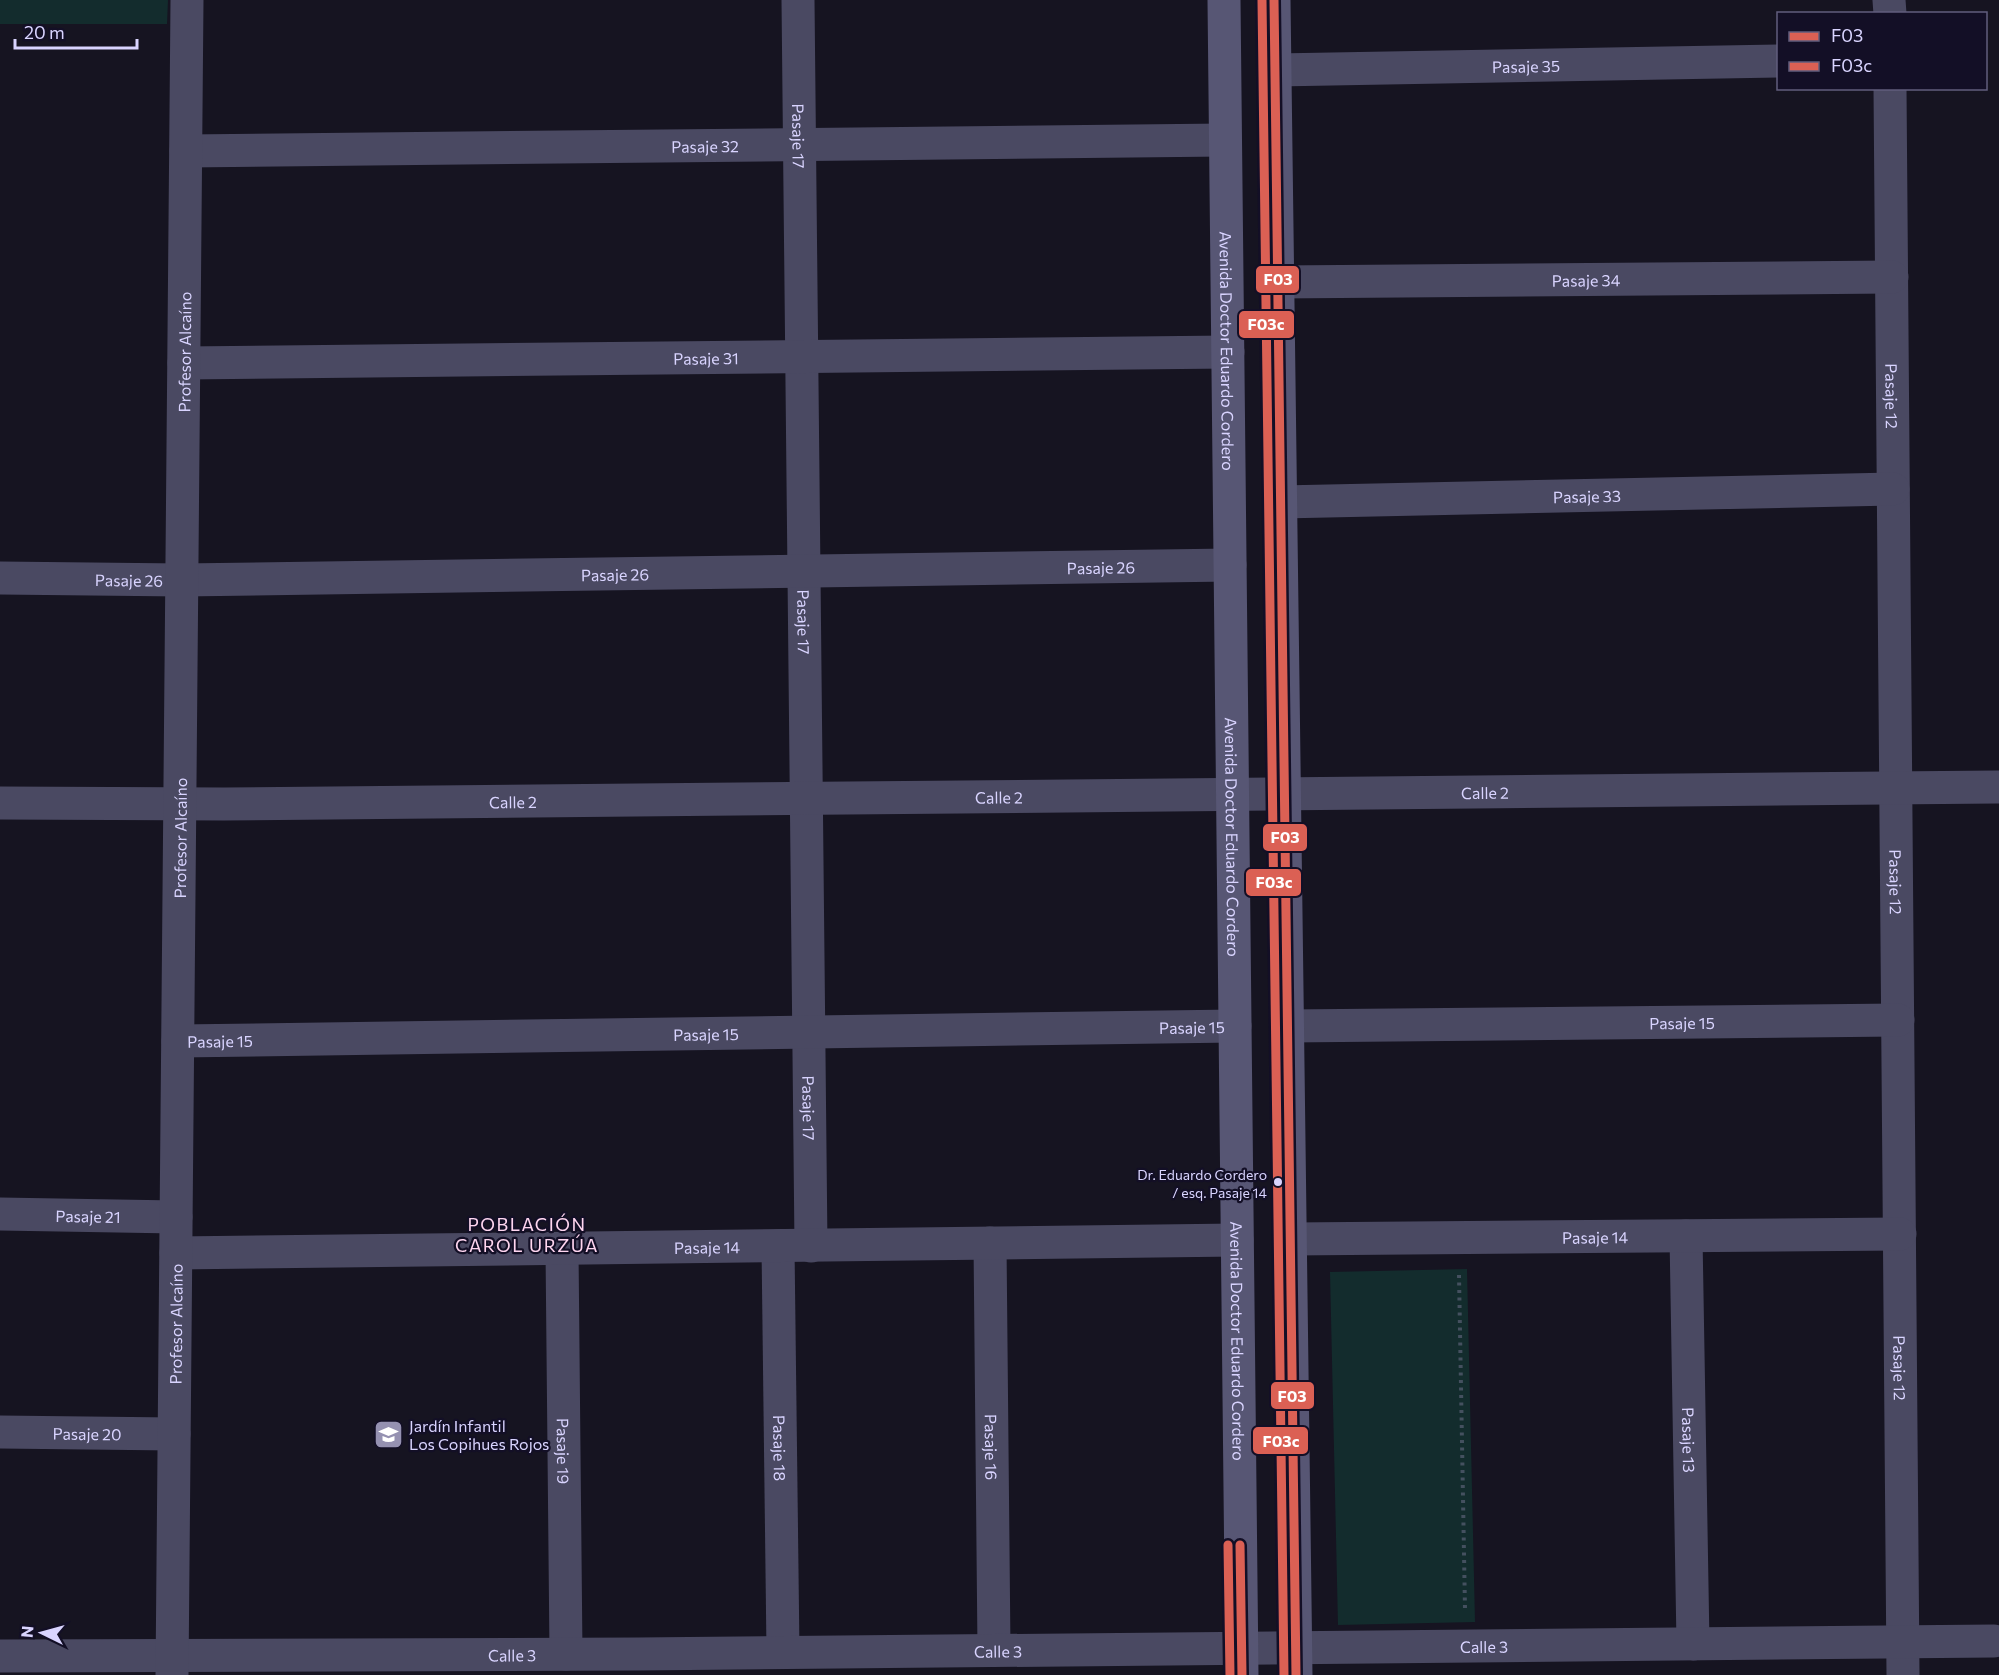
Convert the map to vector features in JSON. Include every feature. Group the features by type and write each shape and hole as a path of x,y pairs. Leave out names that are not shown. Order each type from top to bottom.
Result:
{"street":[{"name":"Profesor Alcaíno","path":"172,1665 187,0"},
{"name":"Pasaje 17","path":"798,0 811,1246"},
{"name":"Avenida Doctor Eduardo Cordero","path":"1224,0 1241,1662"},
{"path":"1274,0 1296,1661"},
{"name":"Pasaje 35","path":"1276,70 1777,61"},
{"name":"Pasaje 12","path":"1890,90 1904,1675"},
{"name":"Pasaje 32","path":"186,151 1225,140"},
{"name":"Pasaje 34","path":"1278,282 1892,277"},
{"name":"Pasaje 31","path":"184,363 1228,352"},
{"name":"Pasaje 33","path":"1281,501 1893,489"},
{"name":"Pasaje 26","path":"0,578 182,580 1230,565"},
{"name":"Calle 2","path":"0,803 180,805 806,800 1997,787"},
{"name":"Pasaje 15","path":"1288,1026 1898,1020"},
{"name":"Pasaje 15","path":"178,1041 1235,1026"},
{"name":"Pasaje 21","path":"0,1214 176,1217"},
{"name":"Pasaje 14","path":"1291,1239 1900,1234"},
{"name":"Pasaje 13","path":"1686,1236 1693,1644"},
{"name":"Pasaje 14","path":"176,1253 1237,1240"},
{"name":"Pasaje 16","path":"990,1243 994,1650"},
{"name":"Pasaje 18","path":"778,1246 783,1652"},
{"name":"Pasaje 19","path":"562,1249 566,1654"},
{"name":"Pasaje 20","path":"0,1432 174,1434"},
{"name":"Calle 3","path":"0,1656 172,1665 566,1654 638,1664 783,1652 994,1650 1241,1662 1296,1661 1465,1646 1994,1641"}],"path":[{"path":"1458,1238 1465,1646"}],"green space":[{"path":"0,0 168,0 167,24 0,24"},
{"path":"1467,1269 1475,1622 1338,1625 1330,1272"}],"transit line":[{"name":"F03c","path":"1262,0 1284,1675"},
{"name":"F03","path":"1274,0 1296,1675"},
{"name":"F03c","path":"1228,1545 1230,1675"},
{"name":"F03","path":"1240,1545 1242,1675"}],"place":[{"name":"Dr. Eduardo Cordero / esq. Pasaje 14","path":"1278,1182"},
{"name":"Jardín Infantil Los Copihues Rojos","path":"388,1434"}],"district":[{"name":"POBLACIÓN CAROL URZÚA","path":"527,1234"}]}
